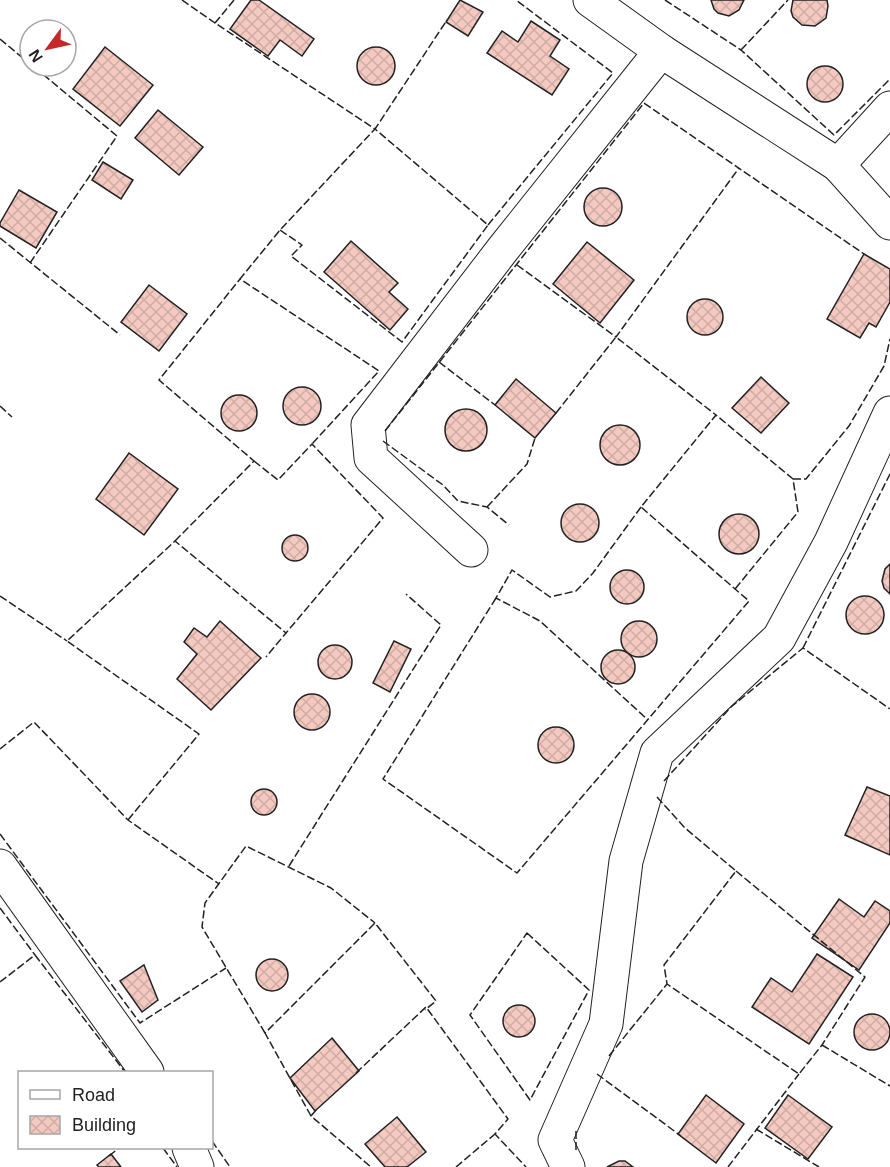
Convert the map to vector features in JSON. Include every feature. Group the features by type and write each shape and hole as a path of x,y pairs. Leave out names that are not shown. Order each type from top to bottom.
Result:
{"street":[{"path":"590,0 661,51 838,165 890,223"},
{"path":"471,550 371,458 368,425 503,249 661,51"},
{"path":"838,165 890,108"},
{"path":"568,1167 555,1140 606,1024 626,861 657,753 778,638 831,542 890,413"},
{"path":"0,866 146,1071"},
{"path":"189,1149 197,1167"}],"building":[{"path":"251,0 259,0 314,39 302,56 280,40 268,56 230,29"},
{"path":"460,0 483,12 468,36 446,22"},
{"path":"711,0 744,0 739,10 729,16 718,13"},
{"path":"793,0 827,0 826,18 815,26 802,25 793,17 791,11"},
{"path":"531,21 560,40 550,56 569,69 552,95 487,53 502,31 518,42"},
{"path":"105,47 153,85 120,126 73,89"},
{"path":"376,47 390,52 395,66 390,80 376,85 362,80 357,66 362,52"},
{"path":"825,66 838,71 843,84 838,97 825,102 812,97 807,84 812,71"},
{"path":"158,110 203,147 179,175 135,138"},
{"path":"103,162 133,180 121,199 92,180"},
{"path":"603,188 616,194 622,207 616,220 603,226 590,220 584,207 590,194"},
{"path":"19,190 57,212 36,248 0,226"},
{"path":"351,241 398,283 389,292 408,309 390,330 324,272"},
{"path":"587,242 634,280 600,323 553,284"},
{"path":"864,254 890,269 890,302 876,327 869,323 860,338 827,319"},
{"path":"149,285 187,314 159,351 121,322"},
{"path":"705,299 718,304 723,317 718,330 705,335 692,330 687,317 692,304"},
{"path":"761,377 789,403 761,433 732,408"},
{"path":"516,379 556,413 535,438 495,405"},
{"path":"302,387 316,392 321,406 316,420 302,425 288,420 283,406 288,392"},
{"path":"239,395 252,400 257,413 252,426 239,431 226,426 221,413 226,400"},
{"path":"466,409 474,410 481,415 486,422 486,438 481,445 474,450 466,451 458,450 451,445 446,438 445,430 446,422 451,415 458,410"},
{"path":"620,425 634,431 640,445 634,459 620,465 606,459 600,445 606,431"},
{"path":"129,453 178,489 144,535 96,499"},
{"path":"580,504 594,509 599,523 594,537 580,542 566,537 561,523 566,509"},
{"path":"739,514 753,520 759,534 753,548 739,554 725,548 719,534 725,520"},
{"path":"295,535 304,539 308,548 304,557 295,561 286,557 282,548 286,539"},
{"path":"890,564 890,594 884,588 882,581 885,569"},
{"path":"627,570 639,575 644,587 639,599 627,604 615,599 610,587 615,575"},
{"path":"865,596 879,601 884,615 879,629 865,634 851,629 846,615 851,601"},
{"path":"220,621 261,658 211,710 177,679 197,654 184,642 194,628 207,637"},
{"path":"639,621 651,627 657,639 651,651 639,657 627,651 621,639 627,627"},
{"path":"394,641 411,649 390,692 373,683"},
{"path":"335,645 347,650 352,662 347,674 335,679 323,674 318,662 323,650"},
{"path":"618,650 630,655 635,667 630,679 618,684 606,679 601,667 606,655"},
{"path":"312,694 325,699 330,712 325,725 312,730 299,725 294,712 299,699"},
{"path":"556,727 569,732 574,745 569,758 556,763 543,758 538,745 543,732"},
{"path":"867,787 890,796 890,855 845,835"},
{"path":"264,789 273,793 277,802 273,811 264,815 255,811 251,802 255,793"},
{"path":"839,899 864,917 875,901 890,911 890,923 859,970 812,938"},
{"path":"817,954 853,977 809,1044 752,1007 771,978 792,992"},
{"path":"272,959 284,963 288,975 284,987 272,991 260,987 256,975 260,963"},
{"path":"144,965 158,1000 142,1012 120,981"},
{"path":"519,1005 530,1010 535,1021 530,1032 519,1037 508,1032 503,1021 508,1010"},
{"path":"872,1014 885,1019 890,1032 885,1045 872,1050 859,1045 854,1032 859,1019"},
{"path":"332,1038 359,1071 315,1111 290,1078"},
{"path":"706,1095 744,1124 716,1163 678,1134"},
{"path":"788,1095 832,1127 808,1159 765,1128"},
{"path":"397,1117 426,1152 407,1167 385,1167 365,1144"},
{"path":"111,1154 121,1167 99,1167 97,1165"},
{"path":"619,1161 625,1161 633,1167 607,1167"}],"fence":[{"path":"182,0 215,23"},
{"path":"234,0 215,23 375,129 447,20"},
{"path":"488,225 613,73 516,0"},
{"path":"665,0 741,50 834,135 890,79"},
{"path":"741,50 788,0"},
{"path":"0,39 18,54"},
{"path":"30,263 117,136 47,78"},
{"path":"385,431 644,103 864,254"},
{"path":"280,230 302,245 291,256 402,342 488,225 375,129 280,230 240,279 379,371 312,444"},
{"path":"517,265 616,337 739,168"},
{"path":"0,238 120,335"},
{"path":"175,541 254,461 159,380 240,279"},
{"path":"556,413 616,337 716,415"},
{"path":"793,479 806,479 849,426 884,366 890,339"},
{"path":"439,362 495,405"},
{"path":"0,406 12,417"},
{"path":"496,598 383,779 517,873 749,601 735,589 641,507 716,415 793,479 798,512 735,589"},
{"path":"487,507 527,464 535,438"},
{"path":"383,441 443,485 458,501 487,507 509,525"},
{"path":"254,461 278,480 312,444 383,518 286,633"},
{"path":"803,648 890,474"},
{"path":"641,507 593,573 576,591 550,597 512,570 496,598 540,621 648,720"},
{"path":"128,820 199,734 67,641 175,541 286,633 266,657"},
{"path":"289,866 441,625 406,594"},
{"path":"0,596 67,641"},
{"path":"664,781 731,707 803,648 890,709"},
{"path":"0,749 34,722 128,820 219,884"},
{"path":"657,797 685,828 736,871"},
{"path":"0,834 140,1023 226,968"},
{"path":"265,1033 202,927 205,903 246,846 331,888 375,923"},
{"path":"736,871 865,977 822,1045 799,1074 667,984 664,965 736,871"},
{"path":"0,908 35,955"},
{"path":"311,1116 265,1033 375,923 436,1001 425,1010"},
{"path":"527,933 589,990 530,1100 470,1015 527,933"},
{"path":"0,982 35,955 124,1071"},
{"path":"609,1056 667,984"},
{"path":"356,1073 426,1007 508,1119 495,1134 526,1167"},
{"path":"822,1045 890,1086"},
{"path":"597,1074 681,1136"},
{"path":"728,1167 799,1074"},
{"path":"316,1110 311,1116 371,1167"},
{"path":"576,1129 576,1150"},
{"path":"756,1129 819,1167"},
{"path":"456,1167 495,1134"},
{"path":"213,1142 230,1167"},
{"path":"109,1156 118,1149"},
{"path":"164,1149 177,1167"}]}
